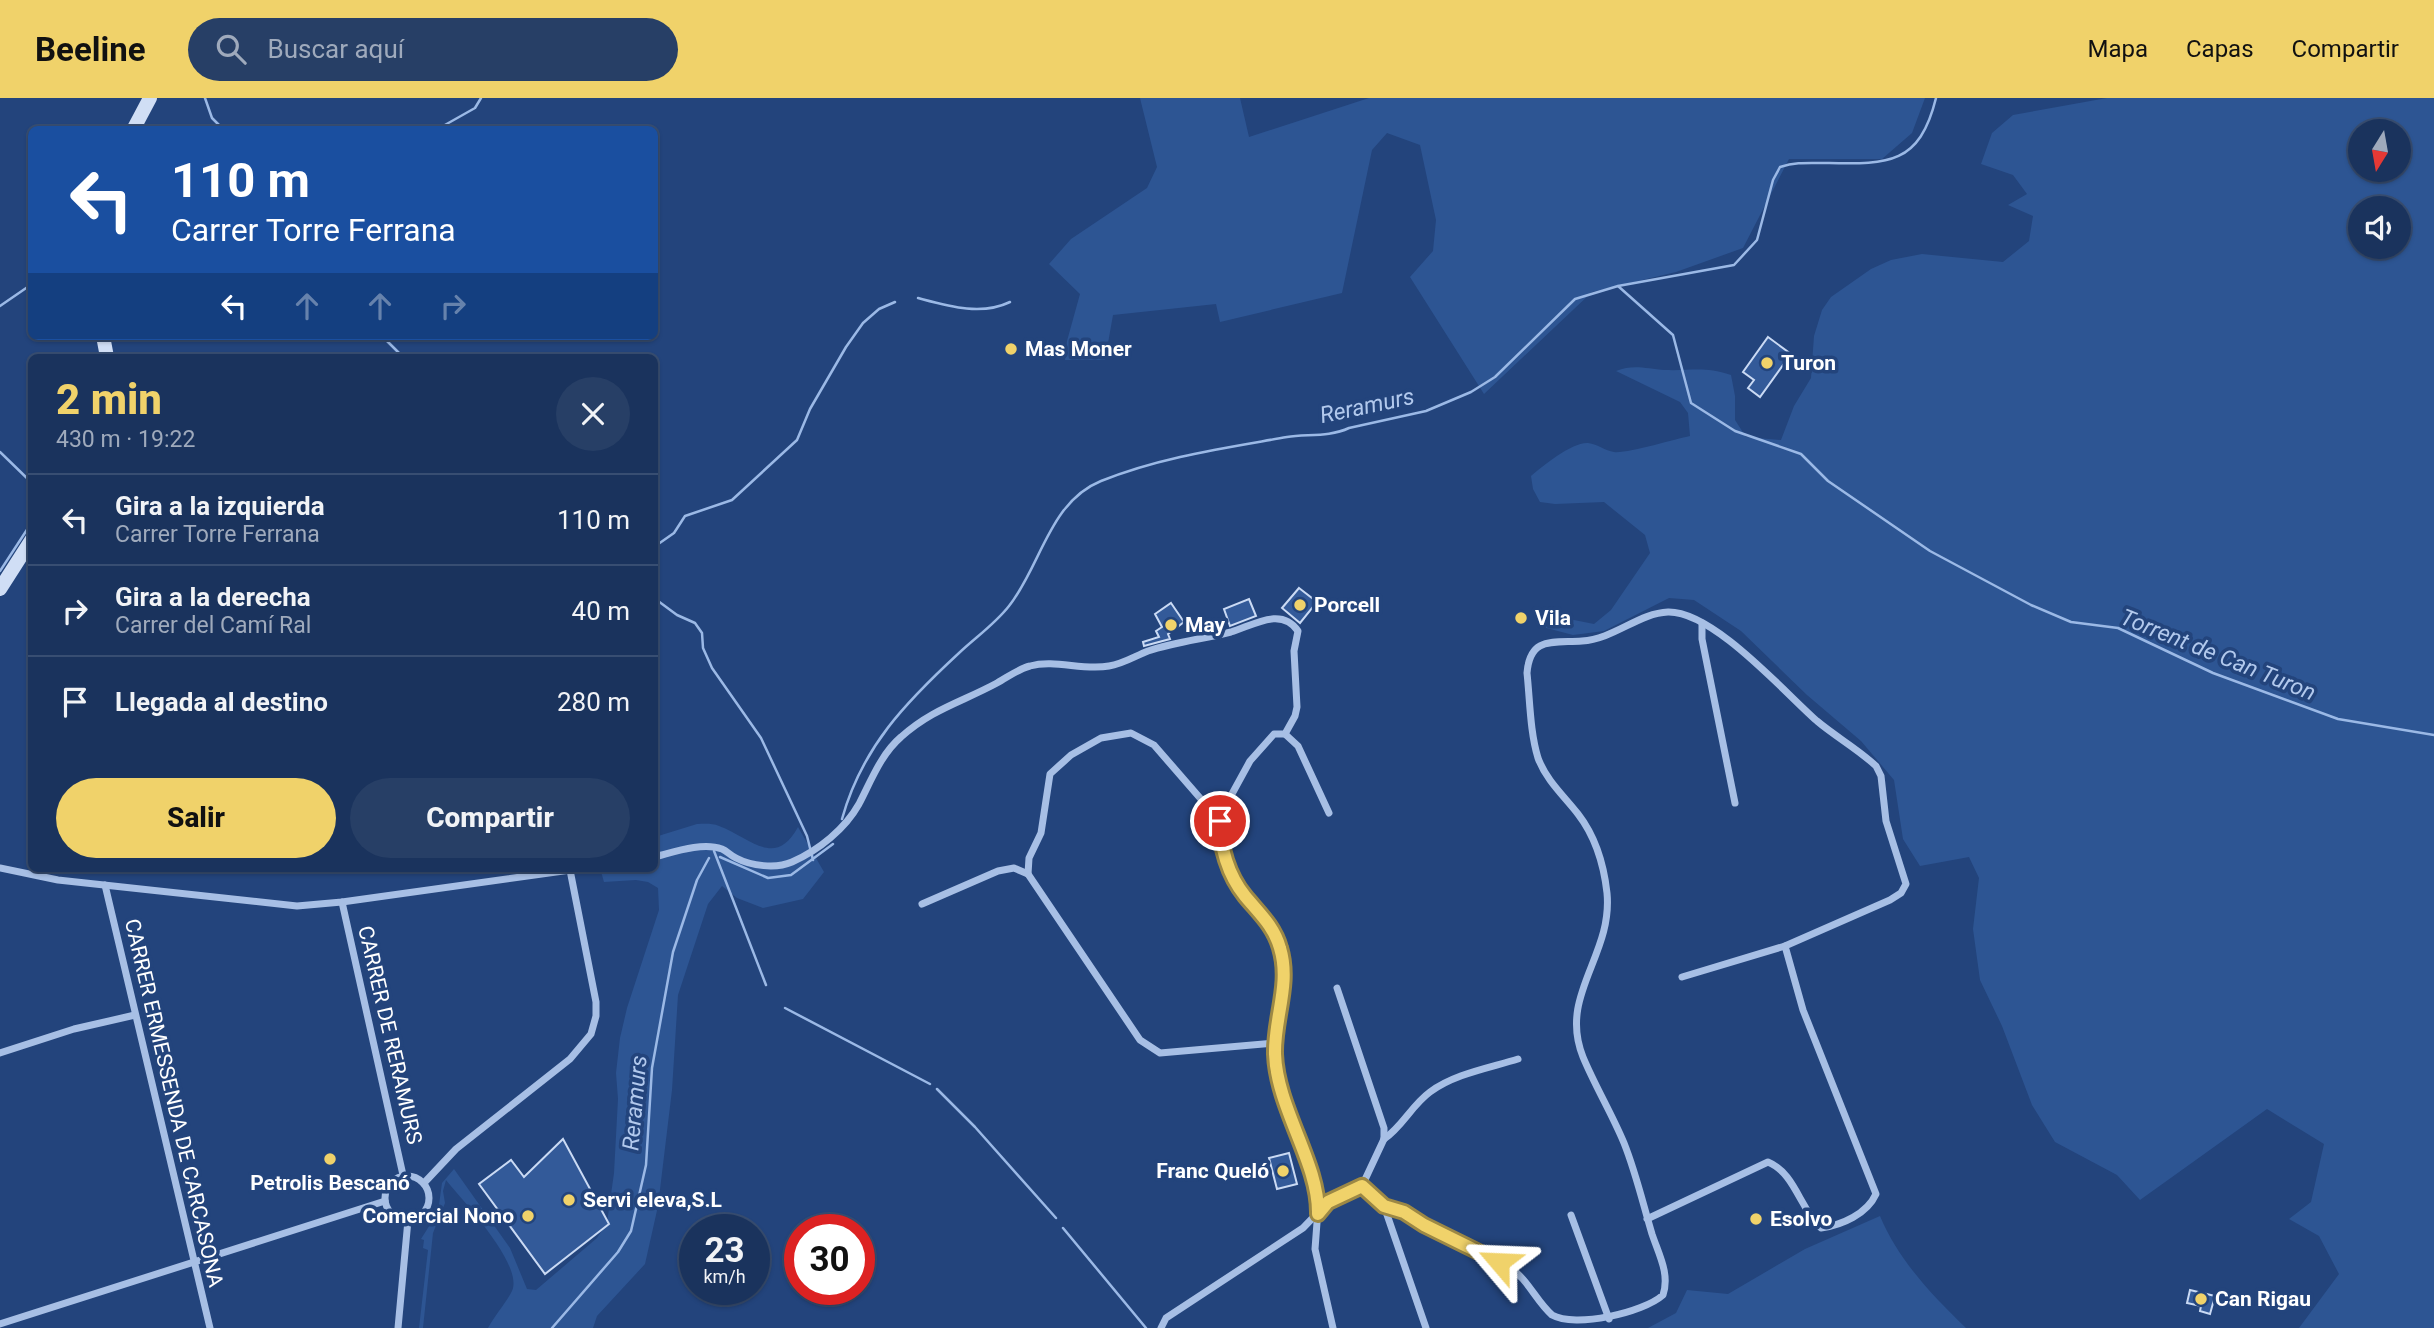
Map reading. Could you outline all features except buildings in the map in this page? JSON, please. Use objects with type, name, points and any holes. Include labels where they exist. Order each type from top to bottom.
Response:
[{"type":"street","points":[[135,126],[150,98]]},
{"type":"street","points":[[0,589],[28,546]]},
{"type":"street","points":[[1362,1186],[1384,1206],[1404,1212],[1424,1225],[1512,1269],[1553,1316],[1565,1322],[1609,1319],[1653,1304],[1663,1295],[1666,1275],[1623,1139],[1578,1043],[1575,1017],[1601,945],[1608,910],[1604,875],[1591,837],[1580,817],[1548,777],[1539,758],[1527,673],[1528,661],[1533,651],[1548,643],[1597,639],[1665,612],[1691,616],[1721,634],[1819,723],[1864,755],[1881,776],[1886,821],[1906,876],[1905,890],[1890,900],[1785,946],[1682,977]]},
{"type":"street","points":[[658,856],[707,848],[722,849],[745,862],[775,866],[790,863],[838,832],[852,815],[882,761],[906,732],[932,712],[997,684],[1032,665],[1088,668],[1108,666],[1158,649],[1233,632],[1272,619],[1284,620],[1293,624],[1298,631],[1294,651],[1297,707],[1285,734]]},
{"type":"street","points":[[1702,623],[1702,639],[1735,803]]},
{"type":"street","points":[[1028,874],[1029,858],[1041,833],[1050,774],[1070,755],[1101,738],[1131,733],[1154,745],[1220,821],[1226,858],[1233,877],[1243,894],[1267,920],[1280,947],[1285,968],[1275,1055],[1289,1115],[1318,1196],[1315,1249],[1333,1328]]},
{"type":"street","points":[[1220,821],[1250,761],[1274,734],[1285,734],[1298,746],[1329,813]]},
{"type":"street","points":[[0,868],[58,880],[297,906],[556,872]]},
{"type":"street","points":[[922,904],[998,871],[1014,868],[1028,874],[1140,1040],[1160,1053],[1276,1043]]},
{"type":"street","points":[[424,1183],[456,1149],[570,1059],[591,1034],[596,1016],[596,1002],[570,872]]},
{"type":"street","name":"CARRER ERMESSENDA DE CARCASONA","points":[[105,885],[210,1328]]},
{"type":"street","name":"CARRER DE RERAMURS","points":[[342,902],[403,1175]]},
{"type":"street","points":[[1647,1219],[1768,1162],[1778,1166],[1783,1172],[1812,1220],[1821,1228],[1833,1226],[1870,1207],[1876,1194],[1803,1010],[1785,946]]},
{"type":"street","points":[[1337,988],[1384,1128],[1384,1139]]},
{"type":"street","points":[[0,1053],[74,1029],[135,1015]]},
{"type":"street","points":[[1161,1328],[1166,1318],[1303,1228],[1328,1202],[1362,1186],[1384,1139],[1430,1092],[1470,1074],[1518,1059]]},
{"type":"street","points":[[403,1175],[416,1177],[424,1183],[430,1199],[425,1212],[408,1220],[388,1211],[385,1201],[387,1187],[395,1178],[403,1175]]},
{"type":"street","points":[[0,1324],[385,1201]]},
{"type":"street","points":[[1384,1206],[1426,1328]]},
{"type":"street","points":[[1571,1215],[1609,1319]]},
{"type":"street","points":[[398,1328],[408,1220]]},
{"type":"shaded area","points":[[1140,98],[1240,98],[1249,137],[1369,98],[1925,98],[1912,133],[1882,159],[1789,159],[1743,248],[1676,272],[1592,292],[1484,394],[1410,277],[1433,251],[1436,220],[1420,145],[1387,133],[1372,150],[1342,293],[1220,322],[1216,304],[1113,315],[1105,360],[1065,360],[1067,341],[1080,294],[1049,264],[1071,239],[1147,188],[1157,167]]},
{"type":"shaded area","points":[[2107,98],[2434,98],[2434,1328],[2299,1328],[2339,1274],[2319,1236],[2289,1219],[2311,1202],[2324,1144],[2267,1109],[2140,1200],[2117,1175],[2055,1142],[2032,1105],[2002,1026],[1980,980],[1973,929],[1979,878],[1969,857],[1920,866],[1903,839],[1894,780],[1861,741],[1807,695],[1741,631],[1694,600],[1669,598],[1604,631],[1573,635],[1539,626],[1549,615],[1594,624],[1611,610],[1650,553],[1645,535],[1604,502],[1540,502],[1533,489],[1531,476],[1558,455],[1581,444],[1588,443],[1620,452],[1690,436],[1688,413],[1680,402],[1616,371],[1634,367],[1705,370],[1731,375],[1735,396],[1735,420],[1746,437],[1781,440],[1794,406],[1811,378],[1814,336],[1822,310],[1831,297],[1871,269],[1891,260],[1922,254],[2003,262],[2029,241],[2033,216],[2008,205],[2027,194],[2013,175],[1981,164],[1992,133],[2013,115]]},
{"type":"shaded area","points":[[697,824],[708,824],[731,831],[762,847],[771,848],[789,840],[798,827],[824,872],[803,899],[763,908],[737,898],[722,886],[708,904],[678,995],[672,1090],[658,1206],[645,1264],[597,1316],[593,1328],[488,1328],[512,1291],[513,1280],[509,1266],[490,1233],[446,1180],[443,1191],[445,1203],[433,1233],[423,1328],[419,1328],[428,1250],[423,1248],[424,1240],[421,1239],[438,1212],[442,1183],[454,1169],[510,1248],[527,1289],[536,1290],[597,1238],[607,1223],[614,1173],[618,1099],[616,1073],[620,1038],[659,910],[658,888],[648,882],[636,880],[604,882],[601,872],[658,872],[658,836]]},
{"type":"shaded area","points":[[1880,1216],[1906,1262],[1966,1328],[1648,1328],[1676,1313],[1687,1290],[1728,1294],[1805,1249]]},
{"type":"waterway","points":[[205,98],[212,118],[220,126]]},
{"type":"waterway","points":[[443,126],[475,108],[481,98]]},
{"type":"waterway","name":"Reramurs","points":[[842,819],[861,770],[888,727],[921,689],[992,625],[1009,606],[1030,573],[1057,519],[1083,491],[1101,481],[1169,459],[1287,437],[1334,433],[1426,411],[1471,392],[1495,377],[1575,299],[1618,286],[1734,265],[1757,240],[1773,180],[1780,167],[1802,163],[1865,163],[1897,157],[1920,137],[1929,121],[1936,98]]},
{"type":"waterway","name":"Torrent de Can Turon","points":[[1618,286],[1673,335],[1691,403],[1735,431],[1801,454],[1828,481],[1930,551],[2031,605],[2071,622],[2118,628],[2213,673],[2338,719],[2434,735]]},
{"type":"waterway","points":[[0,306],[28,287]]},
{"type":"waterway","points":[[918,298],[976,309],[1010,302]]},
{"type":"waterway","points":[[658,544],[674,533],[685,516],[732,500],[797,440],[810,409],[863,323],[879,309],[895,302]]},
{"type":"waterway","points":[[386,340],[400,354]]},
{"type":"waterway","points":[[0,452],[28,479]]},
{"type":"waterway","points":[[0,571],[28,528]]},
{"type":"waterway","points":[[658,601],[677,615],[695,623],[702,633],[703,648],[712,668],[761,738],[807,836],[813,860]]},
{"type":"waterway","name":"Reramurs","points":[[720,857],[768,878],[791,875],[833,844]]},
{"type":"waterway","points":[[714,851],[766,985]]},
{"type":"waterway","name":"Reramurs","points":[[552,1328],[618,1252],[631,1231],[646,1165],[652,1068],[673,952],[697,880],[709,858]]},
{"type":"waterway","points":[[785,1008],[930,1084]]},
{"type":"waterway","points":[[937,1089],[975,1127],[1056,1218]]},
{"type":"waterway","points":[[1063,1228],[1146,1328]]},
{"type":"place","name":"Mas Moner","points":[[1011,349]]},
{"type":"place","name":"Turon","points":[[1767,363]]},
{"type":"place","name":"Porcell","points":[[1300,605]]},
{"type":"place","name":"Vila","points":[[1521,618]]},
{"type":"place","name":"May","points":[[1171,625]]},
{"type":"place","name":"Petrolis Bescanó","points":[[330,1159]]},
{"type":"place","name":"Franc Queló","points":[[1283,1171]]},
{"type":"place","name":"Servi eleva,S.L","points":[[569,1200]]},
{"type":"place","name":"Comercial Nono","points":[[528,1216]]},
{"type":"place","name":"Esolvo","points":[[1756,1219]]},
{"type":"place","name":"Can Rigau","points":[[2201,1299]]},
{"type":"route","points":[[1220,821],[1220,833],[1233,877],[1243,894],[1267,920],[1280,947],[1285,968],[1275,1055],[1289,1115],[1318,1196],[1318,1214],[1328,1202],[1362,1186],[1384,1206],[1404,1212],[1424,1225],[1499,1262]]}]
